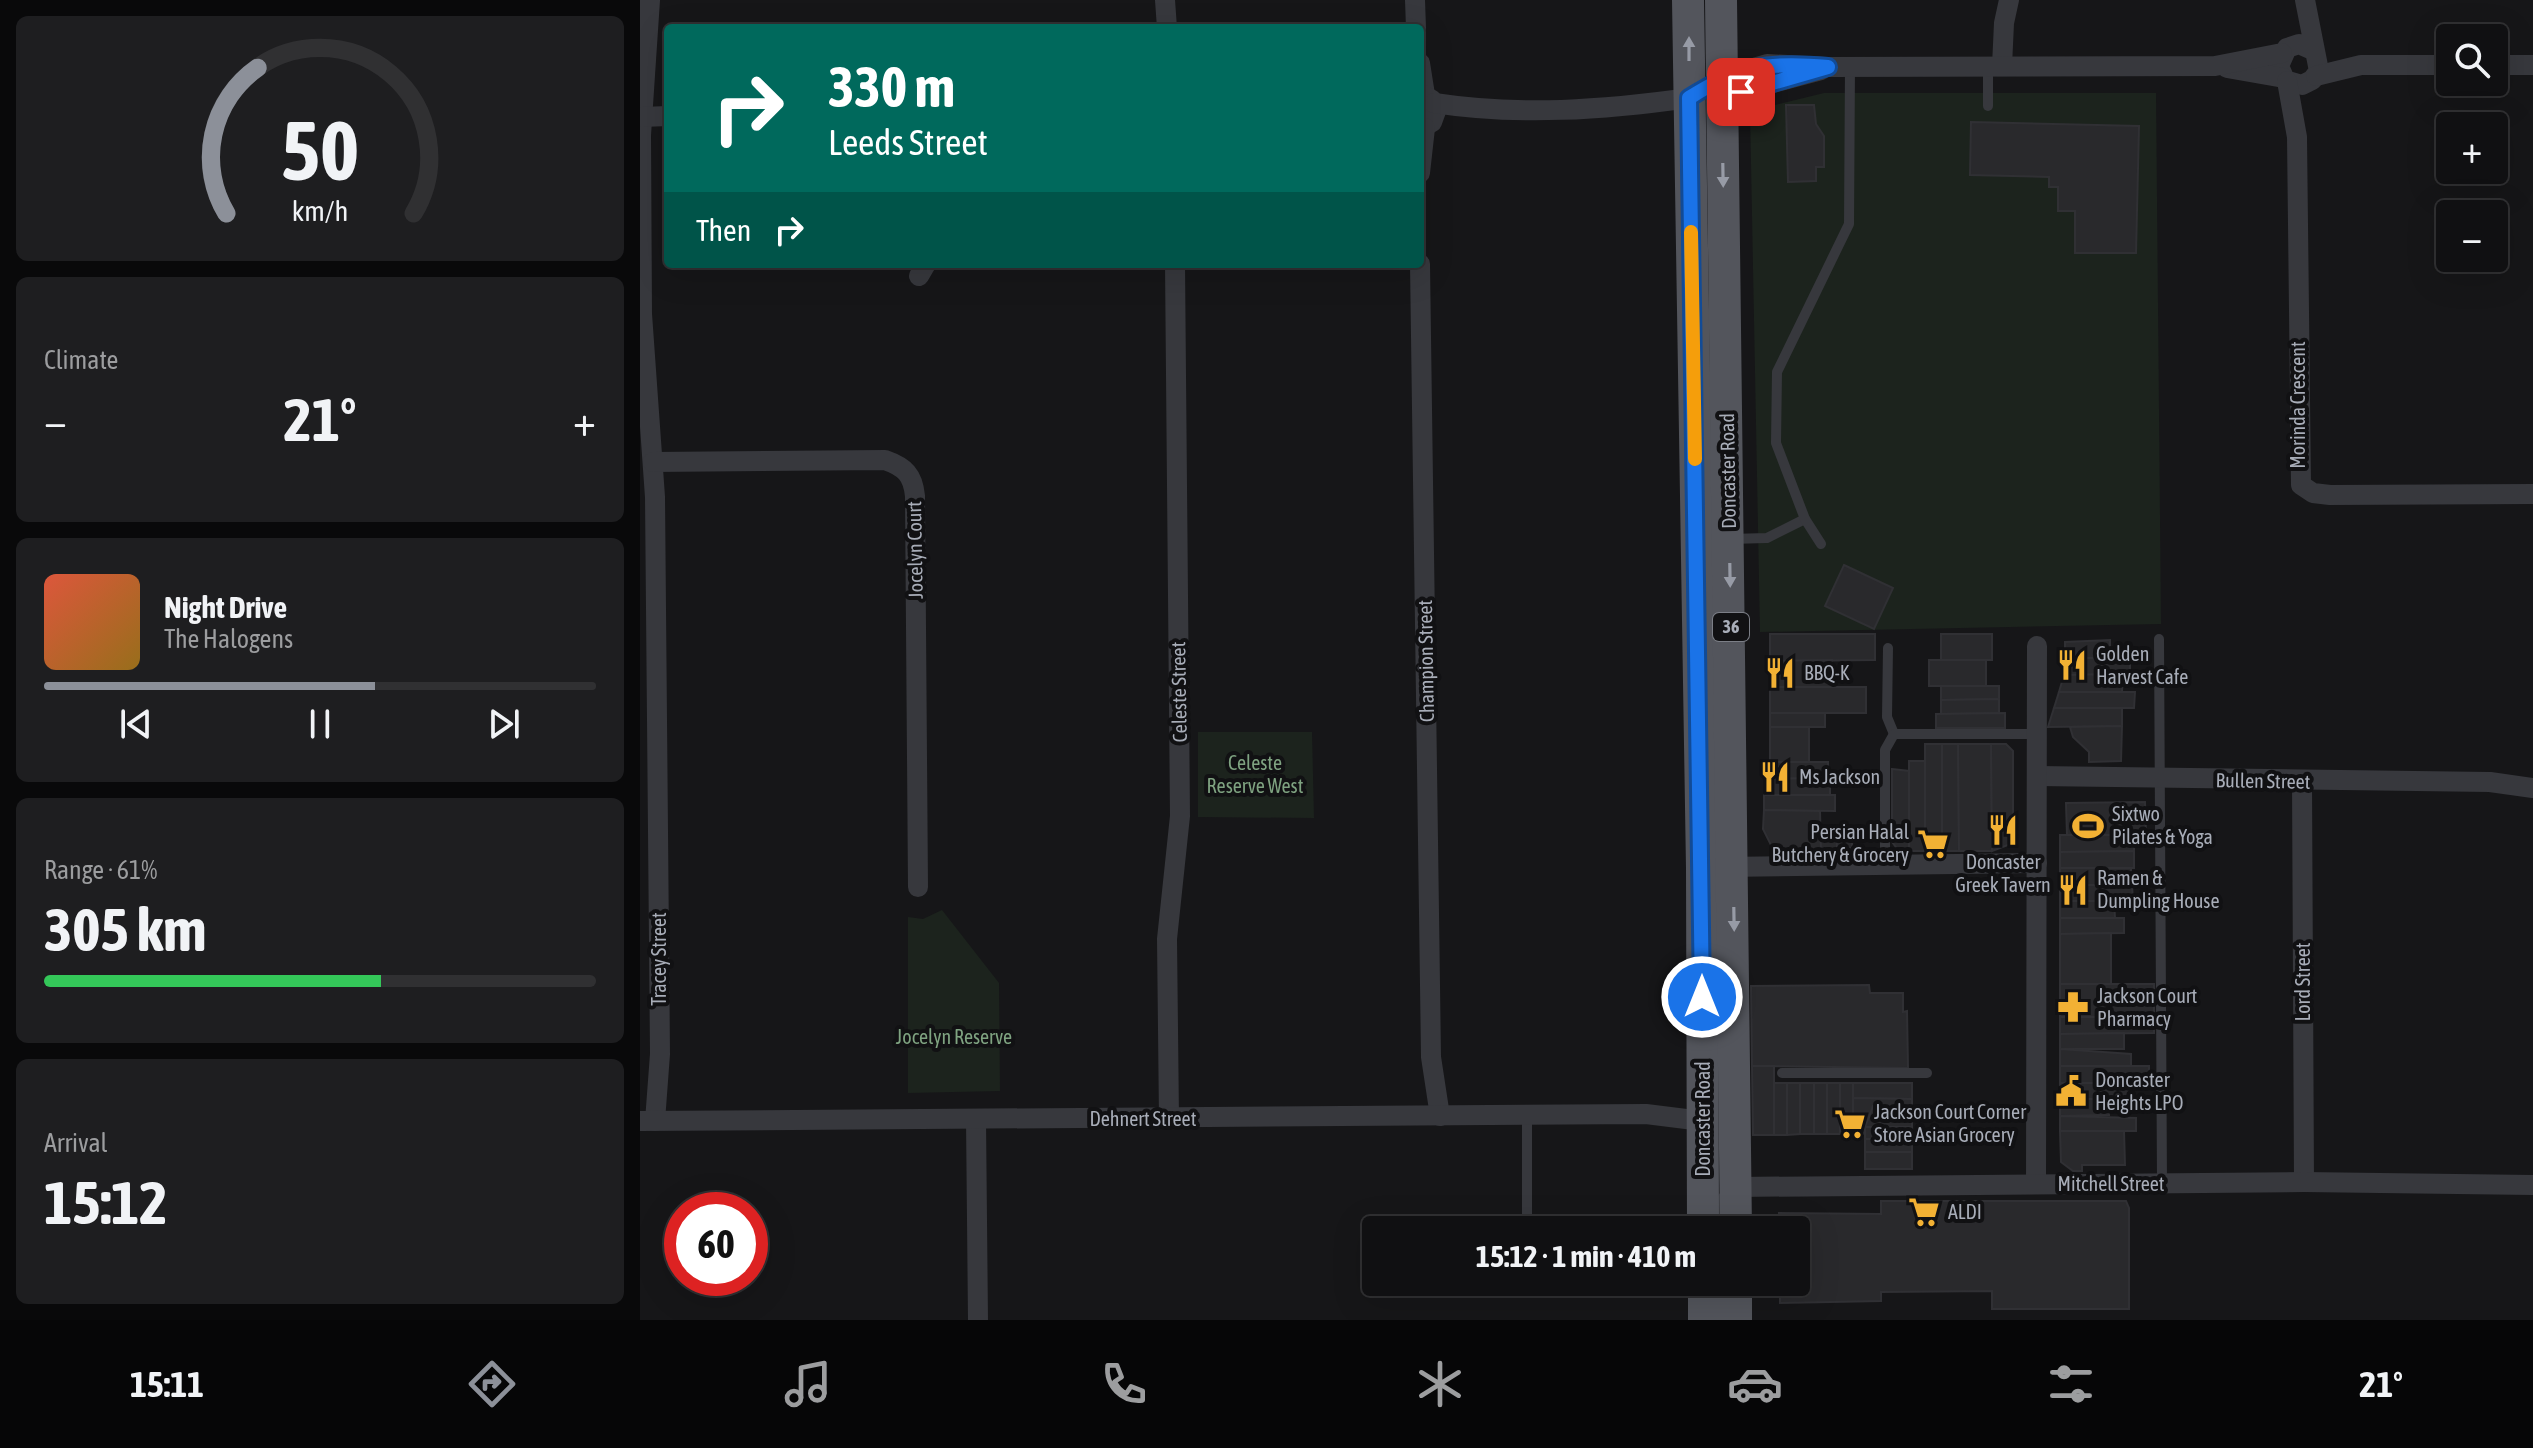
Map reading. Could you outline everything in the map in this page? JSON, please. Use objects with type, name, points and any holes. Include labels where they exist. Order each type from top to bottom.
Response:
[{"type":"main road","name":"Doncaster Road","points":[[1688,0],[1689,98],[1713,539]]},
{"type":"main road","name":"Doncaster Road","points":[[1721,0],[1713,539],[1718,867],[1736,1216]]},
{"type":"main road","points":[[1689,98],[1722,87]]},
{"type":"main road","name":"Doncaster Road","points":[[1703,1216],[1702,1117],[1718,867]]},
{"type":"main road","points":[[1704,1296],[1704,1320]]},
{"type":"main road","points":[[1736,1296],[1736,1320]]},
{"type":"street","points":[[1165,0],[1167,24]]},
{"type":"street","points":[[1415,0],[1416,24]]},
{"type":"street","points":[[2003,66],[2010,0]]},
{"type":"street","points":[[2304,71],[2279,66],[2305,0]]},
{"type":"street","points":[[2304,71],[2305,0]]},
{"type":"street","name":"Tracey Street","points":[[647,4],[642,117],[642,314],[653,462],[648,666],[660,1054],[654,1121]]},
{"type":"street","points":[[2215,66],[2305,45],[2304,71]]},
{"type":"street","points":[[1722,87],[1828,67],[1850,66],[2215,66],[2304,71],[2361,65],[2436,65]]},
{"type":"street","points":[[2508,65],[2533,65]]},
{"type":"street","name":"Morinda Crescent","points":[[2304,71],[2297,137],[2298,474],[2301,485],[2313,493],[2330,495],[2533,494]]},
{"type":"street","points":[[1424,132],[1426,111],[1605,109],[1689,98]]},
{"type":"street","points":[[642,117],[664,116]]},
{"type":"street","name":"Celeste Street","points":[[1169,1119],[1167,939],[1180,816],[1175,268]]},
{"type":"street","name":"Champion Street","points":[[1420,268],[1433,1116]]},
{"type":"street","name":"Jocelyn Court","points":[[653,462],[885,460],[903,468],[911,477],[915,496],[918,887]]},
{"type":"street","points":[[2036,1184],[2037,646]]},
{"type":"street","name":"Bullen Street","points":[[2490,782],[2533,774]]},
{"type":"street","name":"Bullen Street","points":[[2037,776],[2302,782],[2490,782],[2533,788]]},
{"type":"street","name":"Lord Street","points":[[2302,782],[2304,1182]]},
{"type":"street","points":[[1718,867],[2037,863]]},
{"type":"street","name":"Dehnert Street","points":[[654,1121],[1646,1114],[1690,1107],[1702,1117]]},
{"type":"street","points":[[1702,1117],[1736,1172],[1721,1216]]},
{"type":"street","points":[[976,1119],[978,1320]]},
{"type":"street","name":"Mitchell Street","points":[[1736,1172],[2036,1184],[2304,1182],[2533,1185]]},
{"type":"street","points":[[1719,1296],[1719,1320]]},
{"type":"lane","points":[[1821,544],[1805,519],[1776,443],[1777,372],[1849,224],[1850,66]]},
{"type":"lane","points":[[1988,106],[2003,66]]},
{"type":"lane","points":[[1713,539],[1767,538],[1805,519]]},
{"type":"lane","points":[[2159,639],[2162,1183]]},
{"type":"lane","points":[[1888,648],[1887,717],[1894,734]]},
{"type":"lane","points":[[1894,734],[2037,734]]},
{"type":"lane","points":[[1885,865],[1885,750],[1894,734]]},
{"type":"lane","points":[[1782,1073],[1927,1073]]},
{"type":"lane","points":[[1527,1115],[1527,1216]]},
{"type":"green space","points":[[1824,93],[2156,93],[2161,624],[1760,632],[1750,111]]},
{"type":"green space","name":"Celeste Reserve West","points":[[1198,732],[1312,732],[1314,818],[1198,817]]},
{"type":"green space","name":"Jocelyn Reserve","points":[[942,910],[999,983],[1000,1091],[908,1093],[908,917],[923,919]]},
{"type":"building","points":[[1786,105],[1814,105],[1816,124],[1824,136],[1824,167],[1816,167],[1816,181],[1788,182]]},
{"type":"building","points":[[1971,122],[2139,126],[2136,253],[2075,253],[2075,211],[2058,211],[2058,187],[2049,187],[2049,177],[1970,175]]},
{"type":"building","points":[[1844,565],[1893,588],[1874,629],[1825,606]]},
{"type":"building","points":[[1770,634],[1875,634],[1875,660],[1770,661]]},
{"type":"building","points":[[1941,634],[1992,634],[1992,660],[1941,660]]},
{"type":"building","points":[[2110,640],[2110,658],[2065,658],[2065,642]]},
{"type":"building","points":[[2065,658],[2130,658],[2130,674],[2066,675]]},
{"type":"building","points":[[1832,660],[1832,687],[1770,687],[1770,661]]},
{"type":"building","points":[[1929,660],[1986,660],[1986,686],[1929,686]]},
{"type":"building","points":[[2123,674],[2122,692],[2059,692],[2064,675]]},
{"type":"building","points":[[1941,686],[1999,686],[1999,699],[1941,700]]},
{"type":"building","points":[[1770,687],[1866,687],[1866,713],[1770,713]]},
{"type":"building","points":[[2059,692],[2135,692],[2134,708],[2054,708]]},
{"type":"building","points":[[1999,699],[1999,713],[1941,714],[1941,700]]},
{"type":"building","points":[[2054,708],[2122,708],[2122,726],[2048,727]]},
{"type":"building","points":[[1770,713],[1825,713],[1825,727],[1770,727]]},
{"type":"building","points":[[2005,713],[2005,728],[1936,728],[1936,714]]},
{"type":"building","points":[[2122,726],[2121,761],[2089,762],[2089,752],[2073,737],[2070,727]]},
{"type":"building","points":[[1770,727],[1809,727],[1809,762],[1770,762]]},
{"type":"building","points":[[1925,744],[1942,744],[1942,851],[1925,851]]},
{"type":"building","points":[[1942,744],[1958,744],[1959,851],[1942,851]]},
{"type":"building","points":[[1958,744],[1991,744],[1992,851],[1959,851]]},
{"type":"building","points":[[1991,744],[2006,744],[2013,751],[2013,843],[1992,851]]},
{"type":"building","points":[[1909,761],[1925,761],[1925,851],[1909,851]]},
{"type":"building","points":[[1770,762],[1828,762],[1828,778],[1770,779]]},
{"type":"building","points":[[1892,769],[1909,771],[1909,851],[1899,851],[1892,842]]},
{"type":"building","points":[[1816,778],[1830,781],[1830,795],[1770,795],[1770,779]]},
{"type":"building","points":[[1764,795],[1835,795],[1835,811],[1764,810]]},
{"type":"building","points":[[2145,802],[2146,835],[2067,835],[2066,803]]},
{"type":"building","points":[[1764,810],[1820,811],[1821,851],[1774,851],[1763,829]]},
{"type":"building","points":[[1820,826],[1836,826],[1837,848],[1821,848]]},
{"type":"building","points":[[1836,826],[1852,826],[1852,848],[1837,848]]},
{"type":"building","points":[[2060,835],[2134,835],[2134,851],[2060,852]]},
{"type":"building","points":[[2134,851],[2134,868],[2060,868],[2060,852]]},
{"type":"building","points":[[2060,868],[2131,868],[2131,885],[2060,885]]},
{"type":"building","points":[[2060,885],[2132,885],[2133,901],[2060,901]]},
{"type":"building","points":[[2060,901],[2114,901],[2115,918],[2060,918]]},
{"type":"building","points":[[2060,918],[2124,918],[2124,933],[2060,934]]},
{"type":"building","points":[[2111,933],[2111,984],[2060,984],[2060,934]]},
{"type":"building","points":[[2060,984],[2154,984],[2154,1017],[2060,1017]]},
{"type":"building","points":[[1869,985],[1870,993],[1903,993],[1903,1012],[1907,1011],[1908,1068],[1752,1066],[1751,986]]},
{"type":"building","points":[[2060,1017],[2154,1017],[2154,1033],[2060,1034]]},
{"type":"building","points":[[2124,1033],[2124,1049],[2060,1049],[2060,1034]]},
{"type":"building","points":[[2060,1049],[2131,1054],[2131,1066],[2060,1066]]},
{"type":"building","points":[[1752,1066],[1774,1066],[1774,1135],[1753,1135]]},
{"type":"building","points":[[2060,1066],[2149,1066],[2149,1083],[2060,1083]]},
{"type":"building","points":[[1774,1083],[1787,1083],[1787,1135],[1774,1135]]},
{"type":"building","points":[[1787,1083],[1800,1083],[1800,1134],[1787,1135]]},
{"type":"building","points":[[1800,1083],[1814,1083],[1814,1134],[1800,1134]]},
{"type":"building","points":[[1814,1083],[1827,1083],[1827,1134],[1814,1134]]},
{"type":"building","points":[[1827,1083],[1840,1083],[1840,1134],[1827,1134]]},
{"type":"building","points":[[1840,1083],[1853,1083],[1853,1134],[1840,1134]]},
{"type":"building","points":[[1853,1083],[1912,1083],[1912,1099],[1853,1098]]},
{"type":"building","points":[[2060,1083],[2129,1083],[2129,1099],[2060,1099]]},
{"type":"building","points":[[1853,1098],[1912,1099],[1912,1106],[1873,1106],[1865,1134],[1853,1134]]},
{"type":"building","points":[[2060,1099],[2108,1099],[2109,1115],[2060,1116]]},
{"type":"building","points":[[1873,1106],[1912,1106],[1912,1117],[1869,1117]]},
{"type":"building","points":[[2060,1116],[2136,1118],[2136,1131],[2060,1131]]},
{"type":"building","points":[[1869,1117],[1912,1117],[1912,1127],[1865,1127]]},
{"type":"building","points":[[1865,1127],[1912,1127],[1912,1139],[1865,1139]]},
{"type":"building","points":[[2060,1131],[2124,1131],[2125,1165],[2082,1165],[2082,1171],[2073,1171],[2061,1162]]},
{"type":"building","points":[[1865,1139],[1912,1139],[1912,1152],[1865,1152]]},
{"type":"building","points":[[1865,1152],[1912,1152],[1912,1169],[1865,1169]]},
{"type":"building","points":[[1881,1201],[2126,1201],[2129,1208],[2129,1309],[1992,1309],[1992,1291],[1881,1292],[1881,1301],[1780,1303],[1780,1296],[1810,1296],[1810,1216],[1779,1216],[1779,1213],[1881,1214]]},
{"type":"slow traffic","points":[[1691,232],[1695,459]]},
{"type":"place","name":"Golden Harvest Cafe","points":[[2072,665]]},
{"type":"place","name":"BBQ-K","points":[[1780,673]]},
{"type":"place","name":"Ms Jackson","points":[[1775,777]]},
{"type":"place","name":"Sixtwo Pilates & Yoga","points":[[2088,826]]},
{"type":"place","name":"Doncaster Greek Tavern","points":[[2003,830]]},
{"type":"place","name":"Persian Halal Butchery & Grocery","points":[[1933,844]]},
{"type":"place","name":"Ramen & Dumpling House","points":[[2073,890]]},
{"type":"place","name":"Jackson Court Pharmacy","points":[[2073,1007]]},
{"type":"place","name":"Doncaster Heights LPO","points":[[2071,1091]]},
{"type":"place","name":"Jackson Court Corner Store Asian Grocery","points":[[1850,1124]]},
{"type":"place","name":"ALDI","points":[[1924,1212]]},
{"type":"route","points":[[1702,997],[1689,98],[1722,77],[1753,66],[1791,64],[1828,67],[1741,92]]}]
